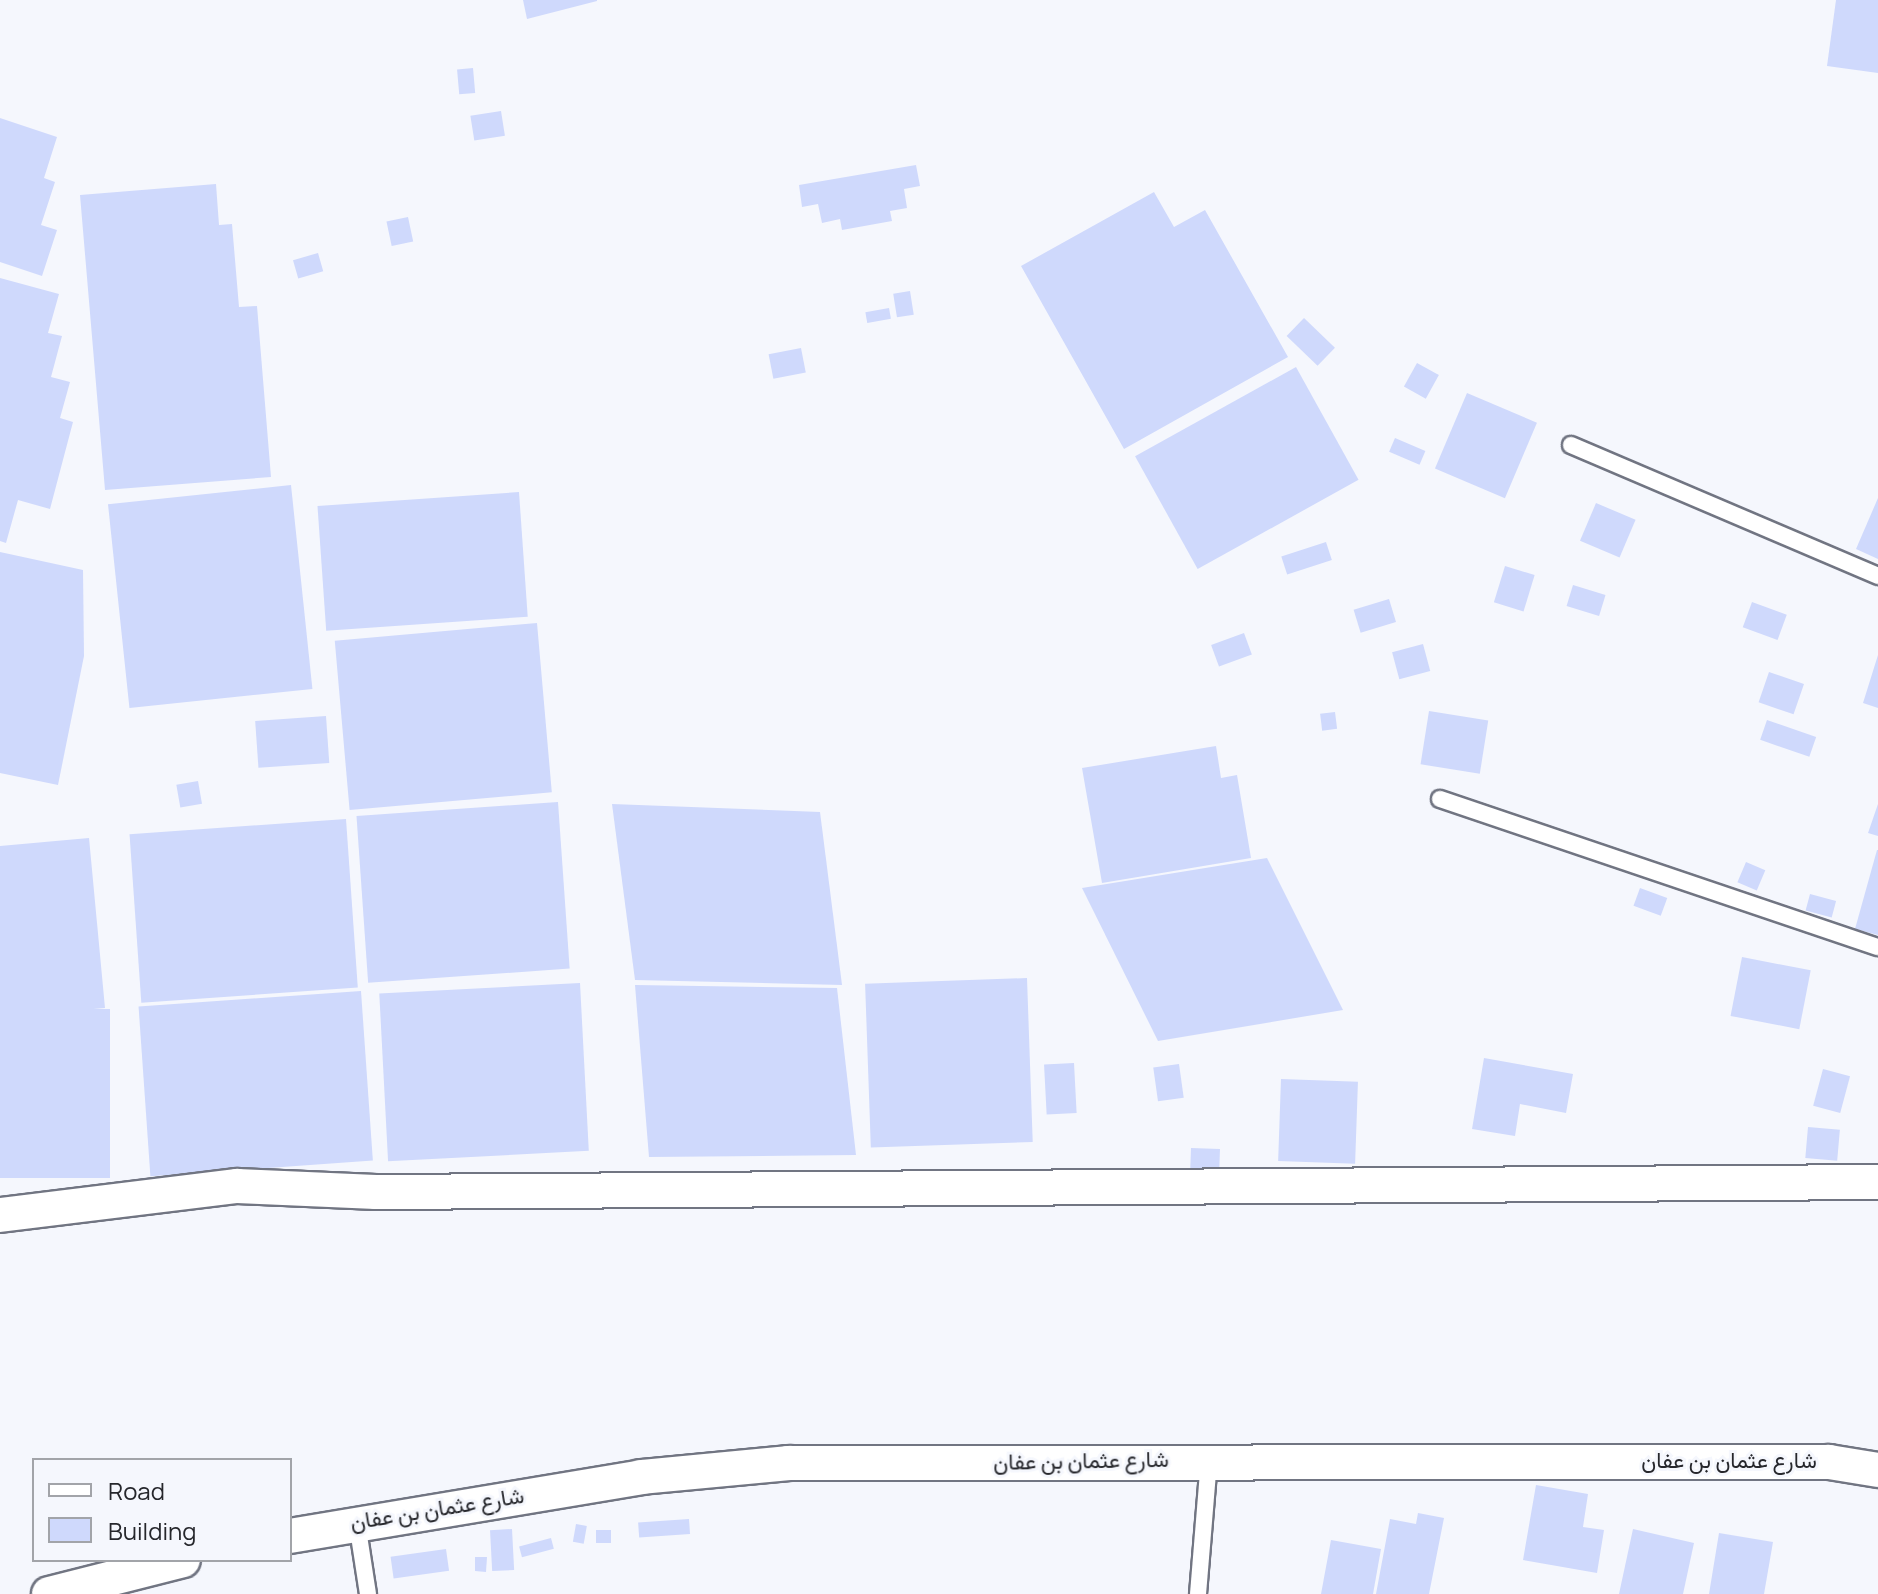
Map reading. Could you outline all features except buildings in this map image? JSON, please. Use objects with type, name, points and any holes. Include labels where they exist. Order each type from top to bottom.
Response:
[{"type":"street","points":[[0,1215],[237,1186],[376,1192],[1878,1182]]},
{"type":"street","name":"شارع عثمان بن عفان","points":[[292,1536],[356,1521],[641,1477],[788,1463],[1209,1459],[1829,1462],[1878,1470]]},
{"type":"street","points":[[49,1594],[175,1562]]},
{"type":"lane","points":[[1571,445],[1878,576]]},
{"type":"lane","points":[[1440,799],[1878,947]]},
{"type":"lane","points":[[1198,1594],[1209,1459]]},
{"type":"lane","points":[[356,1521],[368,1594]]}]
